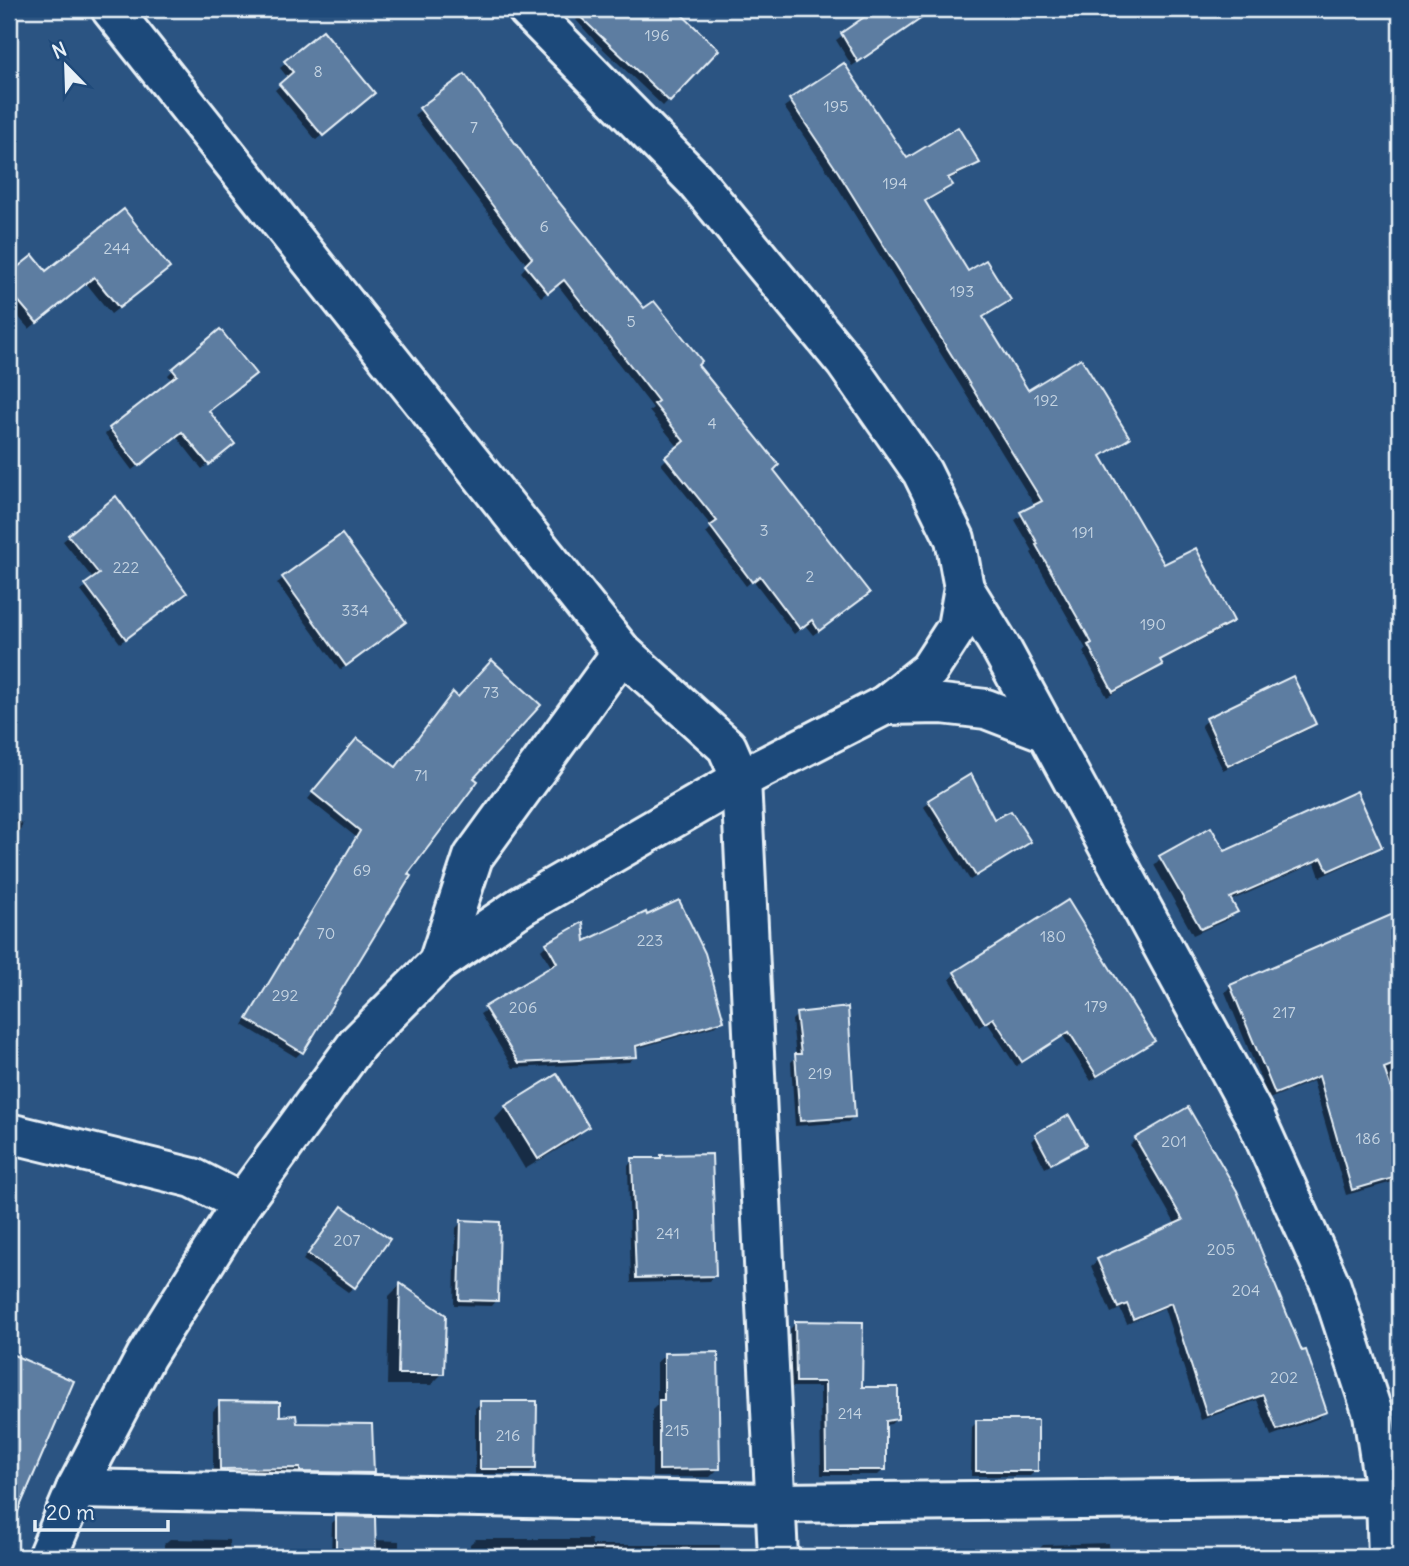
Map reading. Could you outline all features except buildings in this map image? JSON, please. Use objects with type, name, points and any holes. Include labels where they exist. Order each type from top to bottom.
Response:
[{"type":"street","points":[[111,9],[622,652],[727,747],[741,779],[778,1557]]},
{"type":"street","points":[[47,1557],[76,1489],[146,1356],[242,1203],[358,1043],[438,963],[523,905],[741,779],[885,705],[929,670],[957,627],[964,588],[955,538],[922,472],[845,362],[695,180],[527,9]]},
{"type":"street","points":[[964,588],[1001,648],[1255,1117],[1331,1286],[1373,1414],[1386,1497],[1388,1557]]},
{"type":"street","points":[[438,963],[473,857],[622,652]]},
{"type":"street","points":[[885,705],[942,704],[986,709],[1046,732]]},
{"type":"street","points":[[9,1133],[193,1178],[242,1203]]},
{"type":"street","points":[[76,1489],[776,1503],[1386,1497]]}]
